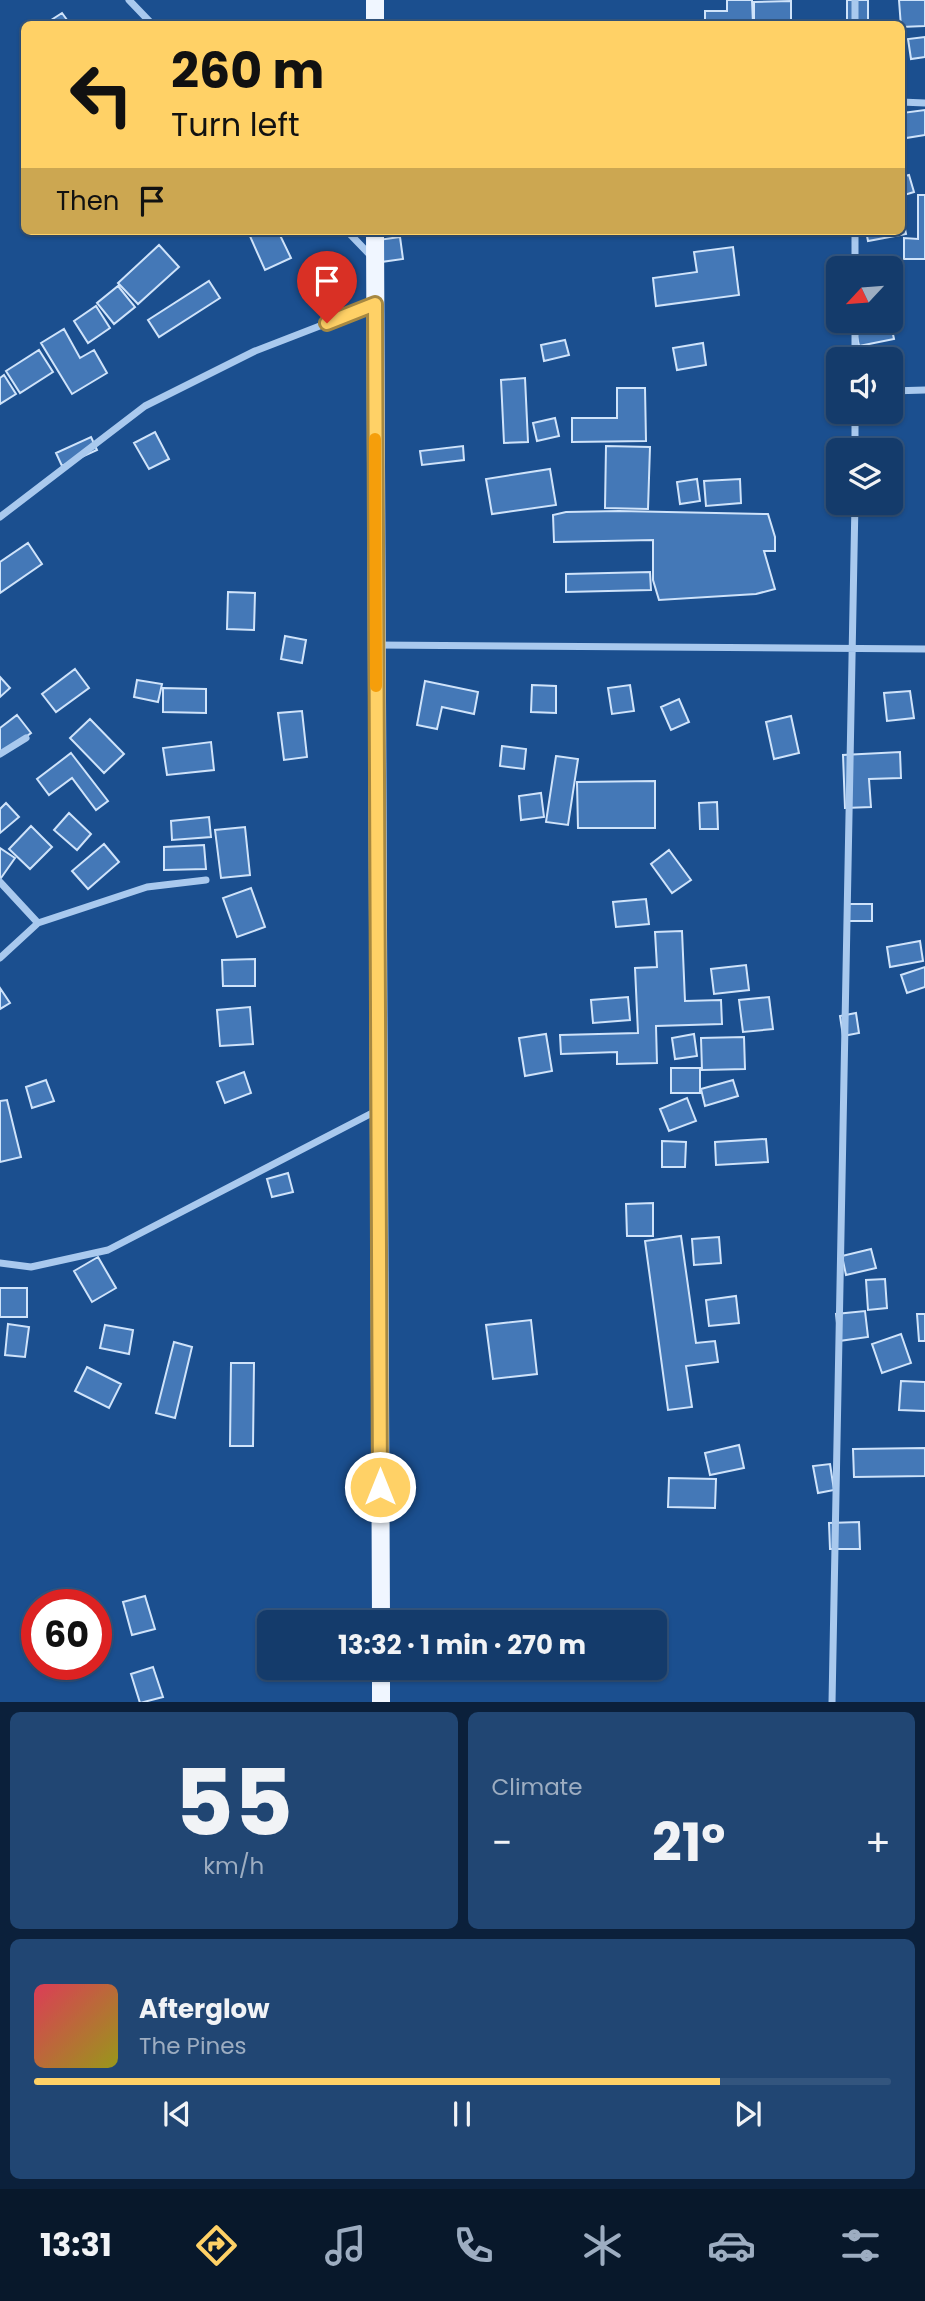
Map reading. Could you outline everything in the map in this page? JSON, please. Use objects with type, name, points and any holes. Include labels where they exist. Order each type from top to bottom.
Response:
[{"type":"main road","points":[[375,0],[375,21]]},
{"type":"main road","points":[[375,235],[381,1610]]},
{"type":"main road","points":[[381,1680],[381,1702]]},
{"type":"street","points":[[129,0],[149,21]]},
{"type":"street","points":[[855,0],[855,21]]},
{"type":"street","points":[[905,103],[925,103]]},
{"type":"street","points":[[351,235],[375,260]]},
{"type":"street","points":[[855,235],[855,256]]},
{"type":"street","points":[[0,517],[145,406],[255,351],[375,304]]},
{"type":"street","points":[[903,391],[925,390]]},
{"type":"street","points":[[832,1702],[855,515]]},
{"type":"street","points":[[375,645],[925,649]]},
{"type":"street","points":[[0,754],[26,738]]},
{"type":"street","points":[[0,958],[38,923],[147,887],[206,880]]},
{"type":"street","points":[[0,882],[38,923]]},
{"type":"street","points":[[0,1263],[31,1267],[108,1250],[378,1110]]},
{"type":"building","points":[[727,0],[752,0],[753,21],[705,21],[705,11],[727,11]]},
{"type":"building","points":[[847,0],[868,0],[868,21],[847,21]]},
{"type":"building","points":[[899,0],[925,0],[925,26],[905,27],[905,21],[901,21]]},
{"type":"building","points":[[791,1],[791,21],[754,21],[754,2]]},
{"type":"building","points":[[62,13],[68,21],[50,21]]},
{"type":"building","points":[[925,37],[925,57],[911,59],[908,39]]},
{"type":"building","points":[[925,110],[925,135],[906,138],[905,113]]},
{"type":"building","points":[[909,175],[914,192],[905,195],[905,176]]},
{"type":"building","points":[[918,195],[925,195],[925,259],[904,259],[904,238],[918,239]]},
{"type":"building","points":[[249,235],[280,235],[291,258],[265,270]]},
{"type":"building","points":[[867,235],[901,235],[868,241]]},
{"type":"building","points":[[400,237],[403,259],[381,262],[378,240]]},
{"type":"building","points":[[159,245],[179,267],[138,304],[118,283]]},
{"type":"building","points":[[733,247],[739,295],[656,306],[653,278],[697,272],[694,252]]},
{"type":"building","points":[[209,281],[220,298],[159,337],[148,320]]},
{"type":"building","points":[[118,286],[135,307],[114,324],[97,303]]},
{"type":"building","points":[[96,306],[110,328],[88,343],[74,321]]},
{"type":"building","points":[[64,329],[80,358],[94,350],[107,373],[72,394],[41,343]]},
{"type":"building","points":[[856,333],[893,333],[894,339],[859,346]]},
{"type":"building","points":[[565,340],[569,355],[544,361],[541,345]]},
{"type":"building","points":[[703,343],[706,365],[677,370],[673,348]]},
{"type":"building","points":[[39,350],[53,372],[20,393],[6,371]]},
{"type":"building","points":[[4,375],[16,394],[0,404],[0,378]]},
{"type":"building","points":[[525,378],[528,442],[504,443],[501,380]]},
{"type":"building","points":[[617,388],[645,388],[646,441],[572,442],[572,418],[617,418]]},
{"type":"building","points":[[555,418],[559,436],[537,441],[533,423]]},
{"type":"building","points":[[155,432],[169,459],[149,469],[134,443]]},
{"type":"building","points":[[91,437],[97,450],[62,466],[56,453]]},
{"type":"building","points":[[463,446],[464,460],[422,465],[420,451]]},
{"type":"building","points":[[606,446],[650,447],[648,509],[605,508]]},
{"type":"building","points":[[550,469],[556,505],[492,514],[486,479]]},
{"type":"building","points":[[697,479],[700,501],[680,504],[677,482]]},
{"type":"building","points":[[740,479],[741,503],[706,506],[704,481]]},
{"type":"building","points":[[566,512],[768,514],[775,537],[775,551],[764,551],[775,589],[756,594],[659,600],[653,580],[653,540],[554,542],[553,515]]},
{"type":"building","points":[[28,543],[42,564],[0,593],[0,562]]},
{"type":"building","points":[[650,572],[651,590],[566,592],[566,574]]},
{"type":"building","points":[[228,592],[255,593],[254,630],[227,629]]},
{"type":"building","points":[[285,636],[306,640],[302,663],[281,659]]},
{"type":"building","points":[[75,669],[89,688],[56,712],[42,694]]},
{"type":"building","points":[[0,677],[10,688],[0,697]]},
{"type":"building","points":[[137,680],[162,684],[158,702],[134,697]]},
{"type":"building","points":[[425,681],[478,692],[474,714],[442,707],[437,729],[417,725]]},
{"type":"building","points":[[532,685],[556,686],[556,713],[531,712]]},
{"type":"building","points":[[630,685],[634,711],[612,714],[608,688]]},
{"type":"building","points":[[163,688],[206,689],[206,713],[163,712]]},
{"type":"building","points":[[910,691],[914,718],[887,721],[884,693]]},
{"type":"building","points":[[679,699],[689,722],[671,730],[661,707]]},
{"type":"building","points":[[302,711],[307,757],[284,760],[278,713]]},
{"type":"building","points":[[17,715],[31,733],[0,756],[0,728]]},
{"type":"building","points":[[791,716],[799,753],[774,759],[766,722]]},
{"type":"building","points":[[90,719],[124,754],[104,773],[70,738]]},
{"type":"building","points":[[211,742],[214,770],[167,775],[163,748]]},
{"type":"building","points":[[502,746],[526,749],[524,769],[500,766]]},
{"type":"building","points":[[900,752],[901,778],[869,779],[871,807],[845,808],[843,755]]},
{"type":"building","points":[[71,753],[108,801],[96,810],[72,778],[49,795],[37,779]]},
{"type":"building","points":[[556,756],[578,759],[568,825],[546,822]]},
{"type":"building","points":[[655,781],[655,828],[578,828],[577,782]]},
{"type":"building","points":[[541,793],[544,817],[521,820],[519,796]]},
{"type":"building","points":[[717,802],[718,829],[700,829],[699,803]]},
{"type":"building","points":[[6,803],[19,817],[0,833],[0,809]]},
{"type":"building","points":[[69,813],[91,834],[77,850],[54,830]]},
{"type":"building","points":[[209,817],[211,837],[172,840],[171,821]]},
{"type":"building","points":[[31,826],[52,847],[30,869],[9,849]]},
{"type":"building","points":[[245,827],[250,875],[221,878],[215,830]]},
{"type":"building","points":[[104,844],[119,862],[88,889],[72,871]]},
{"type":"building","points":[[204,845],[206,869],[164,870],[164,847]]},
{"type":"building","points":[[0,848],[15,858],[1,878],[0,877]]},
{"type":"building","points":[[669,850],[691,880],[672,893],[651,864]]},
{"type":"building","points":[[251,888],[265,927],[237,937],[223,898]]},
{"type":"building","points":[[646,899],[649,924],[616,927],[613,902]]},
{"type":"building","points":[[845,904],[872,904],[872,921],[845,921]]},
{"type":"building","points":[[682,931],[685,1001],[721,1000],[722,1024],[656,1026],[657,1063],[617,1064],[617,1052],[561,1054],[560,1035],[638,1033],[635,968],[657,967],[655,932]]},
{"type":"building","points":[[920,941],[923,961],[890,967],[887,947]]},
{"type":"building","points":[[255,959],[255,986],[223,986],[222,960]]},
{"type":"building","points":[[746,965],[749,990],[714,994],[711,969]]},
{"type":"building","points":[[925,967],[925,987],[907,993],[901,975]]},
{"type":"building","points":[[0,988],[10,1003],[0,1009]]},
{"type":"building","points":[[628,997],[630,1020],[593,1023],[591,1000]]},
{"type":"building","points":[[769,997],[773,1029],[743,1032],[739,1000]]},
{"type":"building","points":[[250,1007],[253,1044],[220,1046],[217,1010]]},
{"type":"building","points":[[856,1013],[859,1033],[843,1036],[840,1016]]},
{"type":"building","points":[[546,1034],[552,1071],[525,1076],[519,1038]]},
{"type":"building","points":[[694,1034],[697,1056],[675,1059],[672,1038]]},
{"type":"building","points":[[744,1037],[745,1069],[702,1070],[701,1038]]},
{"type":"building","points":[[671,1068],[700,1068],[700,1093],[671,1093]]},
{"type":"building","points":[[244,1072],[251,1093],[225,1103],[217,1082]]},
{"type":"building","points":[[46,1080],[54,1101],[32,1108],[26,1087]]},
{"type":"building","points":[[733,1080],[738,1096],[705,1106],[701,1089]]},
{"type":"building","points":[[687,1098],[696,1121],[669,1131],[660,1109]]},
{"type":"building","points":[[7,1100],[21,1157],[0,1162],[0,1101]]},
{"type":"building","points":[[766,1139],[768,1162],[716,1165],[715,1142]]},
{"type":"building","points":[[662,1141],[686,1142],[685,1167],[662,1167]]},
{"type":"building","points":[[288,1173],[293,1192],[272,1197],[267,1179]]},
{"type":"building","points":[[653,1203],[653,1236],[627,1236],[626,1204]]},
{"type":"building","points":[[681,1236],[696,1343],[715,1341],[718,1362],[686,1366],[692,1407],[668,1410],[645,1241]]},
{"type":"building","points":[[719,1237],[721,1263],[694,1265],[692,1239]]},
{"type":"building","points":[[871,1249],[876,1268],[846,1275],[842,1256]]},
{"type":"building","points":[[98,1257],[116,1288],[92,1302],[74,1271]]},
{"type":"building","points":[[885,1279],[887,1308],[868,1310],[866,1280]]},
{"type":"building","points":[[0,1288],[27,1288],[27,1317],[0,1317]]},
{"type":"building","points":[[736,1296],[739,1323],[709,1326],[706,1300]]},
{"type":"building","points":[[865,1311],[868,1337],[839,1341],[836,1314]]},
{"type":"building","points":[[917,1314],[925,1314],[925,1341],[919,1341]]},
{"type":"building","points":[[531,1320],[537,1374],[493,1379],[486,1325]]},
{"type":"building","points":[[8,1324],[29,1327],[25,1357],[5,1355]]},
{"type":"building","points":[[105,1325],[133,1330],[129,1354],[100,1348]]},
{"type":"building","points":[[901,1334],[911,1363],[882,1373],[872,1344]]},
{"type":"building","points":[[174,1342],[192,1347],[175,1418],[156,1413]]},
{"type":"building","points":[[231,1363],[254,1363],[253,1446],[230,1446]]},
{"type":"building","points":[[87,1367],[121,1384],[109,1408],[75,1391]]},
{"type":"building","points":[[901,1381],[925,1382],[925,1411],[899,1410]]},
{"type":"building","points":[[739,1445],[744,1468],[710,1475],[705,1453]]},
{"type":"building","points":[[925,1448],[925,1476],[854,1477],[853,1449]]},
{"type":"building","points":[[830,1464],[834,1490],[818,1493],[813,1466]]},
{"type":"building","points":[[669,1478],[716,1479],[715,1508],[668,1507]]},
{"type":"building","points":[[859,1522],[860,1549],[830,1549],[829,1523]]},
{"type":"building","points":[[145,1596],[155,1629],[132,1635],[123,1602]]},
{"type":"building","points":[[153,1667],[163,1697],[140,1702],[131,1674]]},
{"type":"slow traffic","points":[[375,439],[376,686]]},
{"type":"route","points":[[327,323],[375,304],[380,1487]]}]
